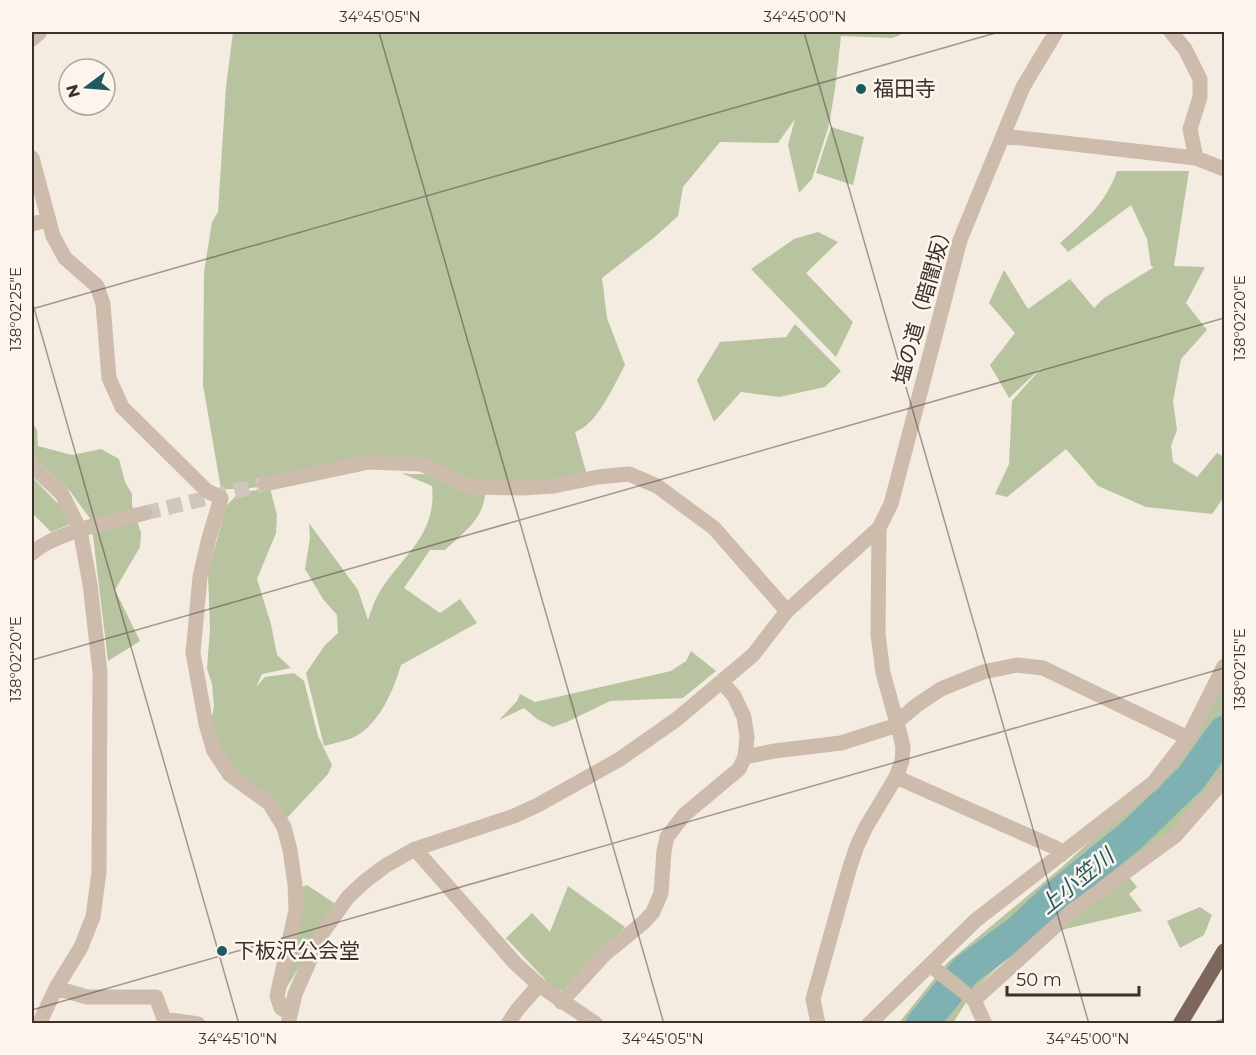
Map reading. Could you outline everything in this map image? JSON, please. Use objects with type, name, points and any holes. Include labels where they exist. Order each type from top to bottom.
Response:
[{"type":"main road","points":[[1180,1023],[1224,951]]},
{"type":"street","points":[[32,39],[40,32]]},
{"type":"street","points":[[1171,32],[1185,50],[1200,79],[1200,97],[1190,129],[1196,158]]},
{"type":"street","name":"塩の道（暗闇坂）","points":[[879,528],[891,504],[960,240],[1023,87],[1049,34]]},
{"type":"street","points":[[1003,136],[1196,158],[1224,168]]},
{"type":"street","points":[[32,158],[53,236],[65,258],[97,286],[103,304],[109,378],[122,407],[207,491],[221,498],[200,577],[193,653],[206,724],[214,751],[230,775],[269,803],[284,827],[295,884],[296,910],[277,996],[281,1008],[289,1018]]},
{"type":"street","points":[[32,224],[48,220]]},
{"type":"street","points":[[264,484],[369,462],[421,465],[471,487],[554,486],[598,477],[629,474],[657,486],[714,528],[787,611]]},
{"type":"street","points":[[32,466],[62,494],[80,530],[90,584],[100,672],[99,872],[93,917],[81,947],[56,988],[39,1023]]},
{"type":"street","points":[[32,553],[38,548],[80,530],[145,513]]},
{"type":"street","points":[[289,1018],[303,972],[321,935],[348,897],[364,882],[384,866],[415,849],[514,816],[620,759],[677,718],[753,655],[787,611],[879,528]]},
{"type":"street","points":[[818,1023],[813,999],[851,862],[866,826],[896,777],[902,761],[903,747],[883,673],[878,634],[879,528]]},
{"type":"street","points":[[745,757],[841,743],[891,727],[941,689],[983,672],[1017,665],[1043,668],[1188,738]]},
{"type":"street","points":[[870,1023],[932,967],[976,920],[1154,783],[1188,738],[1224,666]]},
{"type":"street","points":[[561,1002],[605,954],[653,912],[661,893],[663,851],[667,837],[684,815],[739,770],[745,757],[747,737],[744,717],[734,696],[722,682]]},
{"type":"street","points":[[896,777],[1056,848],[1061,855]]},
{"type":"street","points":[[971,998],[1079,906],[1175,836],[1224,780]]},
{"type":"street","points":[[415,849],[514,963],[561,1002],[596,1023]]},
{"type":"street","points":[[932,967],[971,998],[985,1023]]},
{"type":"street","points":[[508,1023],[539,985]]},
{"type":"street","points":[[56,988],[87,998],[156,997],[162,1021],[198,1023]]},
{"type":"green space","points":[[233,32],[902,32],[892,38],[841,36],[829,125],[812,179],[799,193],[788,145],[795,119],[778,143],[720,142],[683,187],[678,216],[602,278],[607,318],[625,365],[598,413],[583,428],[575,432],[588,479],[485,493],[477,518],[445,550],[430,550],[404,588],[440,613],[460,599],[477,623],[401,665],[385,705],[372,723],[352,738],[324,746],[306,673],[325,645],[338,633],[337,615],[323,599],[305,569],[310,538],[309,523],[358,590],[368,620],[379,593],[416,544],[429,518],[432,486],[401,473],[431,475],[383,459],[326,477],[244,489],[221,489],[203,385],[204,272],[212,222],[218,212],[226,87]]},
{"type":"green space","points":[[831,127],[864,137],[853,185],[816,173]]},
{"type":"green space","points":[[1117,171],[1189,171],[1174,266],[1205,267],[1186,303],[1207,330],[1181,359],[1173,401],[1177,430],[1171,446],[1173,462],[1197,477],[1217,453],[1224,457],[1224,497],[1212,514],[1146,507],[1098,486],[1066,449],[1007,497],[995,494],[1009,464],[1012,401],[1043,366],[1009,398],[990,365],[1015,333],[989,303],[1004,270],[1028,309],[1070,279],[1094,308],[1104,298],[1154,267],[1151,266],[1147,239],[1131,205],[1068,252],[1060,243],[1086,219],[1100,202],[1107,193]]},
{"type":"green space","points":[[818,232],[838,242],[806,273],[853,322],[836,357],[751,269],[794,239]]},
{"type":"green space","points":[[795,324],[841,371],[825,387],[779,397],[741,392],[714,422],[697,380],[720,342],[786,337]]},
{"type":"green space","points":[[32,422],[37,430],[38,446],[72,455],[101,449],[119,459],[125,482],[132,494],[132,505],[141,533],[140,547],[115,590],[140,641],[108,661],[91,520],[70,491],[32,456]]},
{"type":"green space","points":[[32,478],[76,522],[51,532],[32,513]]},
{"type":"green space","points":[[270,488],[277,515],[276,533],[257,579],[271,624],[277,655],[291,668],[262,674],[256,687],[265,677],[294,673],[304,681],[318,736],[332,765],[328,774],[285,820],[235,773],[225,760],[211,722],[214,707],[212,684],[207,669],[210,628],[208,573],[226,506],[244,492]]},
{"type":"green space","points":[[691,651],[716,671],[683,698],[610,701],[553,727],[537,719],[524,708],[499,720],[517,701],[520,694],[535,702],[671,671],[686,661]]},
{"type":"green space","points":[[1224,676],[1224,777],[1205,803],[1147,850],[1086,891],[1008,957],[974,990],[953,1023],[898,1024],[947,963],[1062,867],[1153,783]]},
{"type":"green space","points":[[1128,876],[1137,887],[1129,894],[1142,911],[1057,931]]},
{"type":"green space","points":[[307,885],[334,903],[331,914],[285,990],[300,888]]},
{"type":"green space","points":[[568,886],[625,927],[566,990],[555,990],[506,938],[532,913],[550,932]]},
{"type":"green space","points":[[1200,907],[1212,915],[1204,935],[1180,948],[1167,921]]},
{"type":"waterway","name":"上小笠川","points":[[922,1024],[966,970],[1020,930],[1053,899],[1133,834],[1191,778],[1224,732]]},
{"type":"tunnel","points":[[145,513],[265,484]]},
{"type":"place","name":"福田寺","points":[[861,89]]},
{"type":"place","name":"下板沢公会堂","points":[[222,951]]}]
